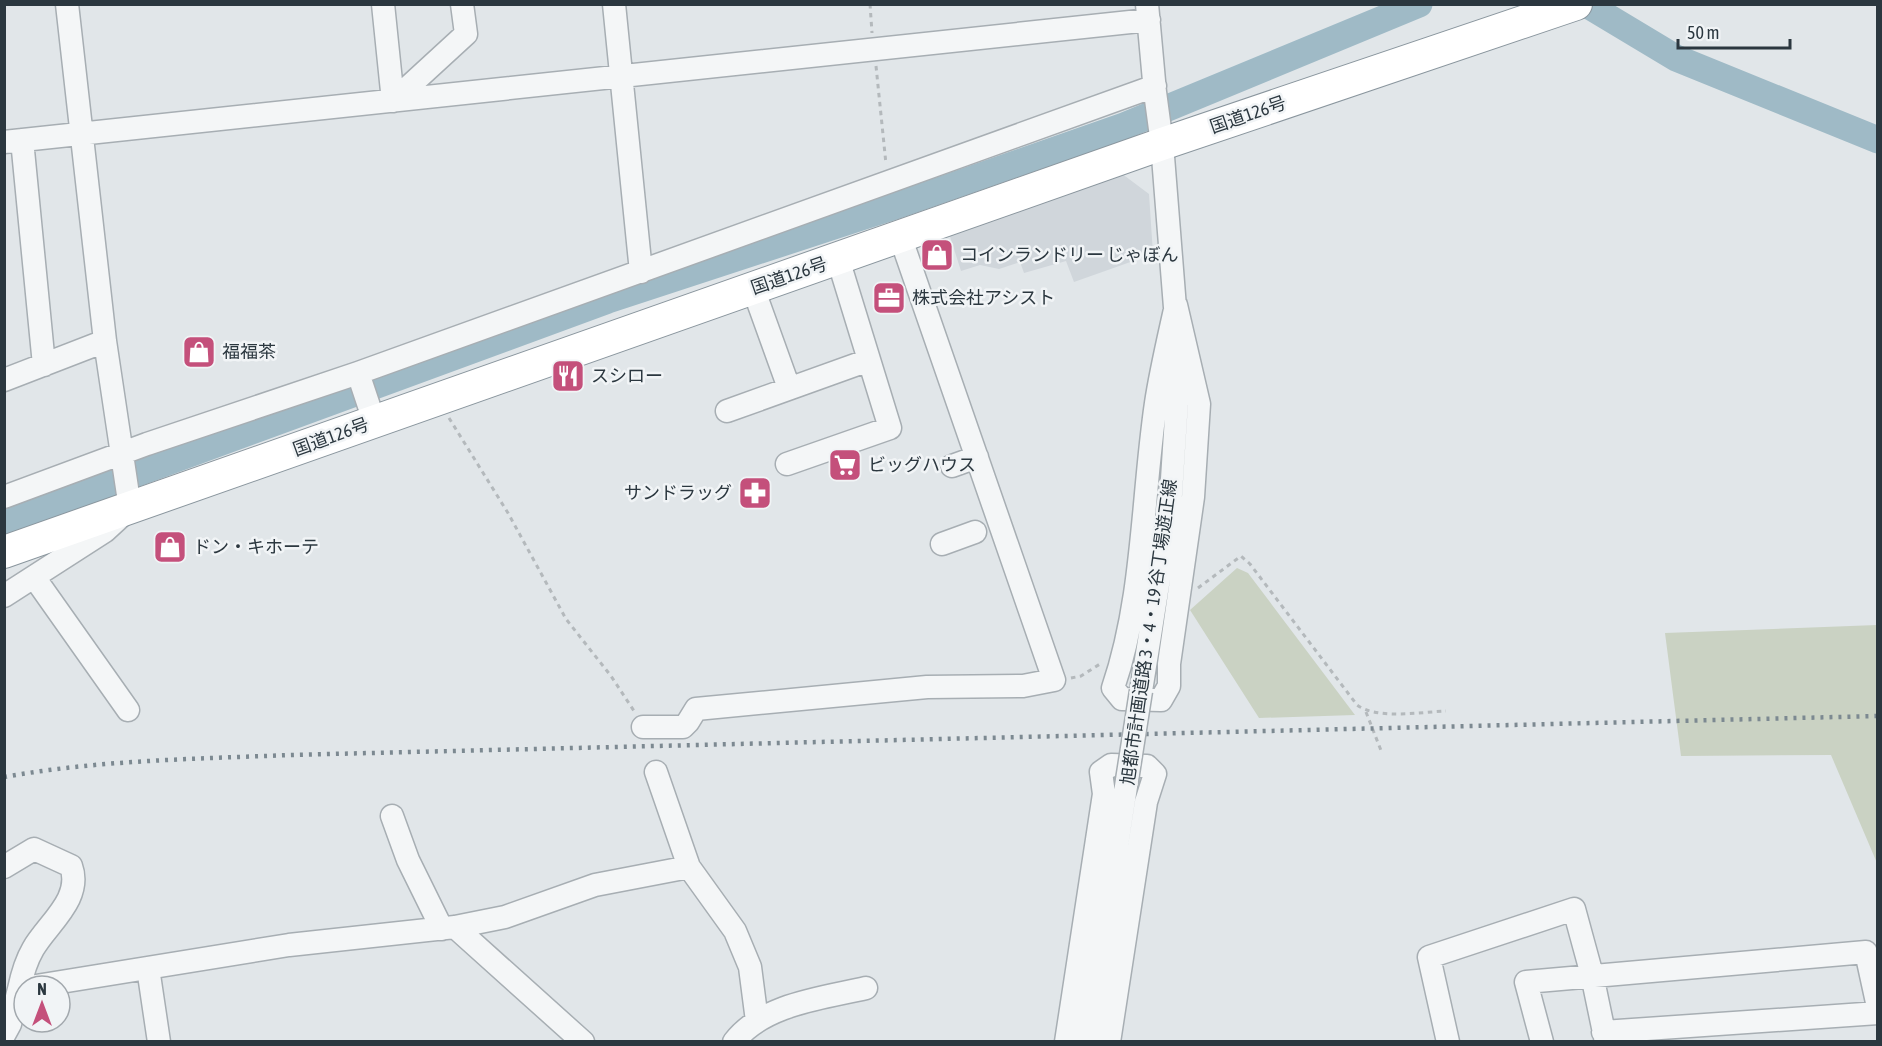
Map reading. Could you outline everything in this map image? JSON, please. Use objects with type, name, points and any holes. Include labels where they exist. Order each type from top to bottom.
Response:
[{"type":"highway","name":"国道126号","points":[[4,552],[128,499],[438,399],[595,352],[693,317],[753,288],[900,236],[1161,132],[1528,21],[1576,4]]},
{"type":"street","points":[[4,596],[105,531],[128,499],[105,341],[67,4]]},
{"type":"street","points":[[383,4],[393,101]]},
{"type":"street","points":[[393,101],[466,34],[462,4]]},
{"type":"street","points":[[614,4],[641,272]]},
{"type":"street","points":[[44,365],[13,141],[874,50],[1148,12]]},
{"type":"street","name":"旭都市計画道路 3・4・19 谷丁場遊正線","points":[[1087,1041],[1170,510],[1177,402],[1176,304],[1148,12]]},
{"type":"street","points":[[4,497],[122,453],[358,373],[888,182],[1155,89]]},
{"type":"street","points":[[643,727],[683,727],[696,709],[927,687],[1023,686],[1054,680],[900,236]]},
{"type":"street","points":[[788,464],[890,428],[838,259]]},
{"type":"street","points":[[753,288],[789,388]]},
{"type":"street","points":[[1176,304],[1199,404],[1193,497],[1175,610],[1169,686],[1161,700],[1122,699],[1113,688],[1126,647],[1145,512],[1156,404],[1176,304]]},
{"type":"street","points":[[4,380],[105,341]]},
{"type":"street","points":[[727,411],[869,360]]},
{"type":"street","points":[[358,373],[374,421]]},
{"type":"street","points":[[952,466],[977,457]]},
{"type":"street","points":[[942,544],[975,532]]},
{"type":"street","points":[[34,577],[128,710]]},
{"type":"street","points":[[1066,1041],[1104,794],[1101,772],[1111,765],[1147,766],[1155,774],[1146,802],[1109,1041]]},
{"type":"street","points":[[656,772],[689,867],[735,931],[750,967],[757,1021]]},
{"type":"street","points":[[392,816],[408,860],[449,928],[584,1041]]},
{"type":"street","points":[[4,867],[34,849],[71,866],[73,873],[74,884],[59,916],[48,926],[32,949],[28,974]]},
{"type":"street","points":[[72,980],[290,945],[449,928],[505,917],[595,885],[689,867]]},
{"type":"street","points":[[1448,1041],[1429,957],[1574,909],[1592,975],[1605,1037],[1878,1013]]},
{"type":"street","points":[[1542,1041],[1526,982],[1866,952],[1878,1006]]},
{"type":"street","points":[[148,968],[159,1041]]},
{"type":"street","points":[[734,1041],[757,1021],[783,1009],[866,988]]},
{"type":"street","points":[[4,1035],[12,1020]]},
{"type":"path","points":[[870,4],[888,182]]},
{"type":"path","points":[[438,399],[508,513],[566,619],[611,676],[643,727]]},
{"type":"path","points":[[1194,591],[1240,556],[1250,564],[1357,705],[1366,712],[1382,753]]},
{"type":"path","points":[[1054,680],[1081,676],[1109,659]]},
{"type":"path","points":[[1366,712],[1446,711]]},
{"type":"shaded area","points":[[1121,173],[1149,194],[1153,254],[1074,282],[1066,261],[1024,273],[1020,262],[999,269],[980,265],[961,271],[948,230]]},
{"type":"green space","points":[[1237,568],[1248,573],[1355,715],[1259,718],[1190,610]]},
{"type":"green space","points":[[1878,625],[1877,863],[1831,755],[1681,756],[1665,633]]},
{"type":"waterway","points":[[4,522],[608,300],[895,206],[1124,126],[1419,4]]},
{"type":"waterway","points":[[1586,4],[1676,58],[1878,140]]},
{"type":"railway","points":[[4,777],[111,764],[289,755],[1878,716]]},
{"type":"place","name":"コインランドリー じゃぼん","points":[[937,255]]},
{"type":"place","name":"株式会社アシスト","points":[[889,298]]},
{"type":"place","name":"福福茶","points":[[199,352]]},
{"type":"place","name":"スシロー","points":[[568,376]]},
{"type":"place","name":"ビッグハウス","points":[[845,465]]},
{"type":"place","name":"サンドラッグ","points":[[755,493]]},
{"type":"place","name":"ドン・キホーテ","points":[[170,547]]}]
